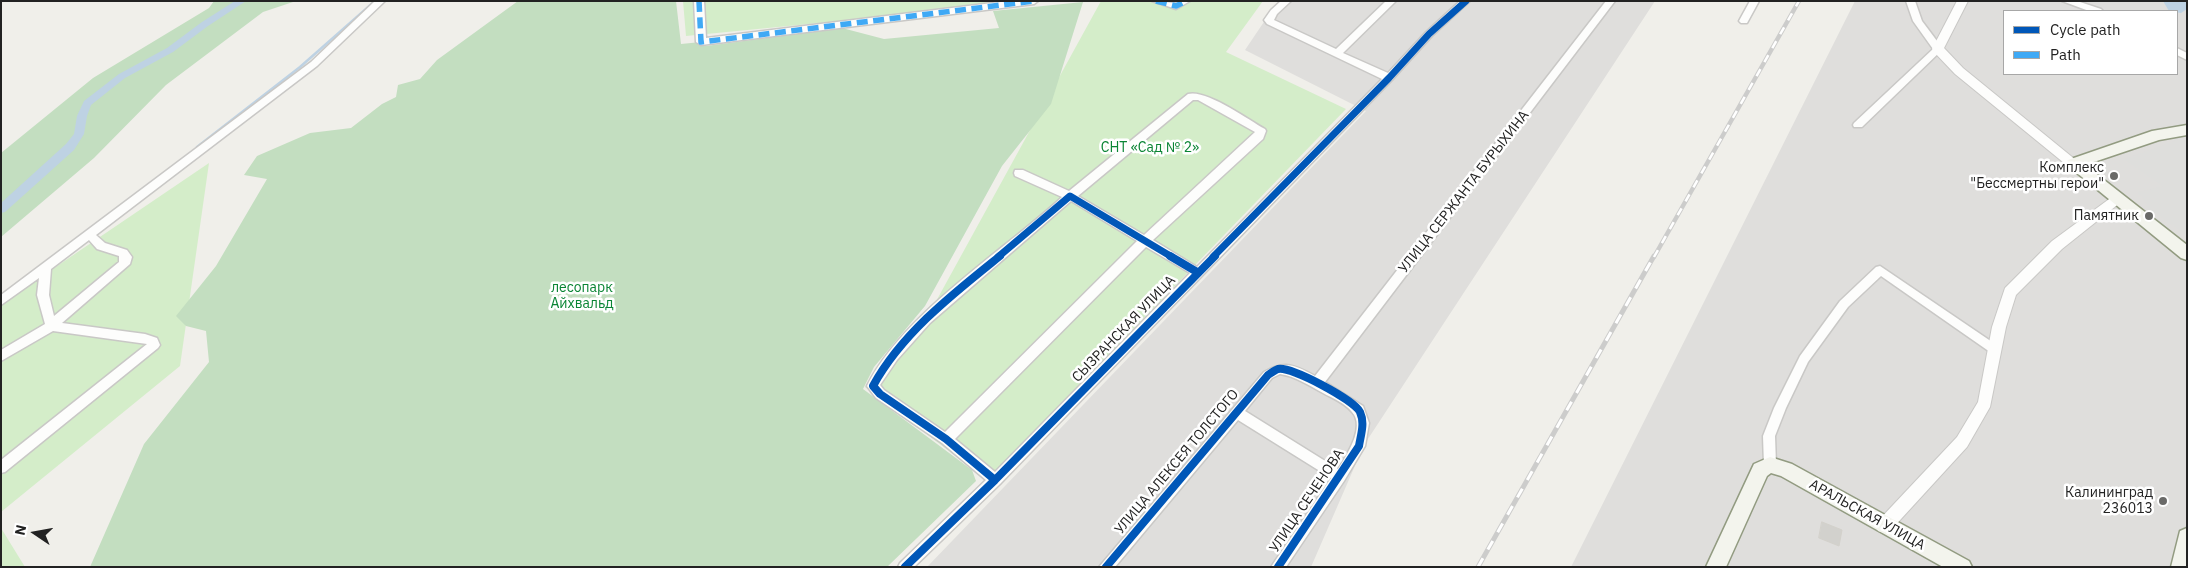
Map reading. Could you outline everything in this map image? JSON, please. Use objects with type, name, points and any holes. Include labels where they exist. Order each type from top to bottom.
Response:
[{"type":"main road","points":[[2073,164],[2157,135],[2187,130]]},
{"type":"main road","points":[[2073,164],[2187,254]]},
{"type":"main road","points":[[1716,567],[1760,470],[1770,465]]},
{"type":"main road","name":"АРАЛЬСКАЯ УЛИЦА","points":[[1770,465],[1786,470],[1884,526],[1962,567]]},
{"type":"main road","points":[[2181,567],[2187,537]]},
{"type":"street","points":[[1,301],[314,64],[381,1]]},
{"type":"street","points":[[699,1],[701,42],[1034,1]]},
{"type":"street","points":[[1156,1],[1176,6],[1186,1]]},
{"type":"street","points":[[1287,1],[1274,12],[1268,20],[1270,22],[1389,78]]},
{"type":"street","points":[[1337,53],[1392,1]]},
{"type":"street","name":"СЫЗРАНСКАЯ УЛИЦА","points":[[905,567],[994,480],[1389,78],[1429,34],[1466,1]]},
{"type":"street","name":"УЛИЦА СЕРЖАНТА БУРЫХИНА","points":[[1317,383],[1611,1]]},
{"type":"street","points":[[1744,21],[1755,1]]},
{"type":"street","points":[[1910,1],[1918,21],[1938,49],[1959,71],[2073,164]]},
{"type":"street","points":[[1858,125],[1938,49],[1963,1]]},
{"type":"street","points":[[2066,1],[2095,10]]},
{"type":"street","points":[[946,440],[1114,269],[1146,242],[1192,194],[1260,136],[1260,130],[1200,97],[1191,96],[945,302],[923,323],[882,369],[873,386],[880,394],[946,440],[994,480]]},
{"type":"street","points":[[1019,173],[1070,196],[1197,272]]},
{"type":"street","points":[[1884,526],[1962,442],[1985,403],[1994,349],[2010,292],[2057,245],[2116,199]]},
{"type":"street","points":[[1,356],[51,326],[124,264],[126,257],[123,253],[101,246],[90,235]]},
{"type":"street","points":[[46,268],[43,295],[51,326]]},
{"type":"street","points":[[1770,465],[1770,436],[1780,408],[1804,358],[1844,304],[1880,270],[1994,349]]},
{"type":"street","points":[[1,468],[154,344],[153,341],[145,339],[51,326]]},
{"type":"street","name":"УЛИЦА СЕЧЕНОВА","points":[[1268,374],[1279,369],[1297,372],[1359,410],[1363,423],[1359,446],[1278,567]]},
{"type":"street","name":"УЛИЦА АЛЕКСЕЯ ТОЛСТОГО","points":[[1106,567],[1268,374]]},
{"type":"street","points":[[1236,412],[1340,477]]},
{"type":"shaded area","points":[[1278,1],[1655,1],[1364,445],[1311,567],[927,567],[1366,111],[1245,50]]},
{"type":"shaded area","points":[[1855,1],[2187,1],[2187,567],[1571,567]]},
{"type":"shaded area","points":[[2187,138],[2186,234],[2147,207],[2149,206],[2138,192],[2163,186],[2124,159]]},
{"type":"green space","points":[[214,1],[296,1],[263,12],[166,85],[94,158],[1,237],[1,153],[93,78],[209,8]]},
{"type":"green space","name":"лесопарк Айхвальд","points":[[518,1],[676,1],[681,44],[701,42],[706,46],[842,28],[884,39],[999,28],[993,11],[1083,2],[1051,104],[1002,166],[925,306],[874,367],[863,389],[972,470],[976,481],[887,567],[90,567],[144,444],[209,362],[206,331],[186,326],[176,316],[216,266],[267,179],[244,175],[257,156],[310,133],[351,128],[382,104],[396,97],[398,85],[420,79],[437,60]]},
{"type":"green space","points":[[683,1],[1044,1],[686,36]]},
{"type":"green space","name":"СНТ «Сад № 2»","points":[[1101,1],[1263,1],[1226,52],[1346,109],[987,480],[865,387],[934,305]]},
{"type":"green space","points":[[209,163],[180,366],[1,512],[1,304]]},
{"type":"green space","points":[[1,528],[25,567],[1,567]]},
{"type":"water","points":[[2163,1],[2187,1],[2187,9],[2181,13],[2178,12],[2178,10],[2168,10]]},
{"type":"building","points":[[1822,522],[1842,530],[1839,546],[1819,538]]},
{"type":"waterway","points":[[1,209],[70,147],[79,134],[82,116],[87,103],[122,76],[170,50],[205,24],[242,1]]},
{"type":"waterway","points":[[197,147],[300,67],[375,1]]},
{"type":"railway","points":[[1654,257],[1799,1]]},
{"type":"railway","points":[[1478,567],[1654,256]]},
{"type":"marked path","points":[[699,1],[701,42],[1034,1]]},
{"type":"marked path","points":[[1156,1],[1176,6],[1186,1]]},
{"type":"cycle path","points":[[905,567],[995,480],[1389,78],[1429,34],[1466,1]]},
{"type":"cycle path","points":[[995,480],[946,439],[880,394],[873,386],[880,373],[926,320],[966,283],[1070,196],[1197,272]]},
{"type":"cycle path","points":[[1106,567],[1268,375],[1279,369],[1297,372],[1349,402],[1359,410],[1363,423],[1359,446],[1278,567]]},
{"type":"place","name":"Комплекс \"Бессмертны герои\"","points":[[2114,176]]},
{"type":"place","name":"Памятник","points":[[2149,216]]},
{"type":"place","name":"Калининград 236013","points":[[2163,501]]}]
